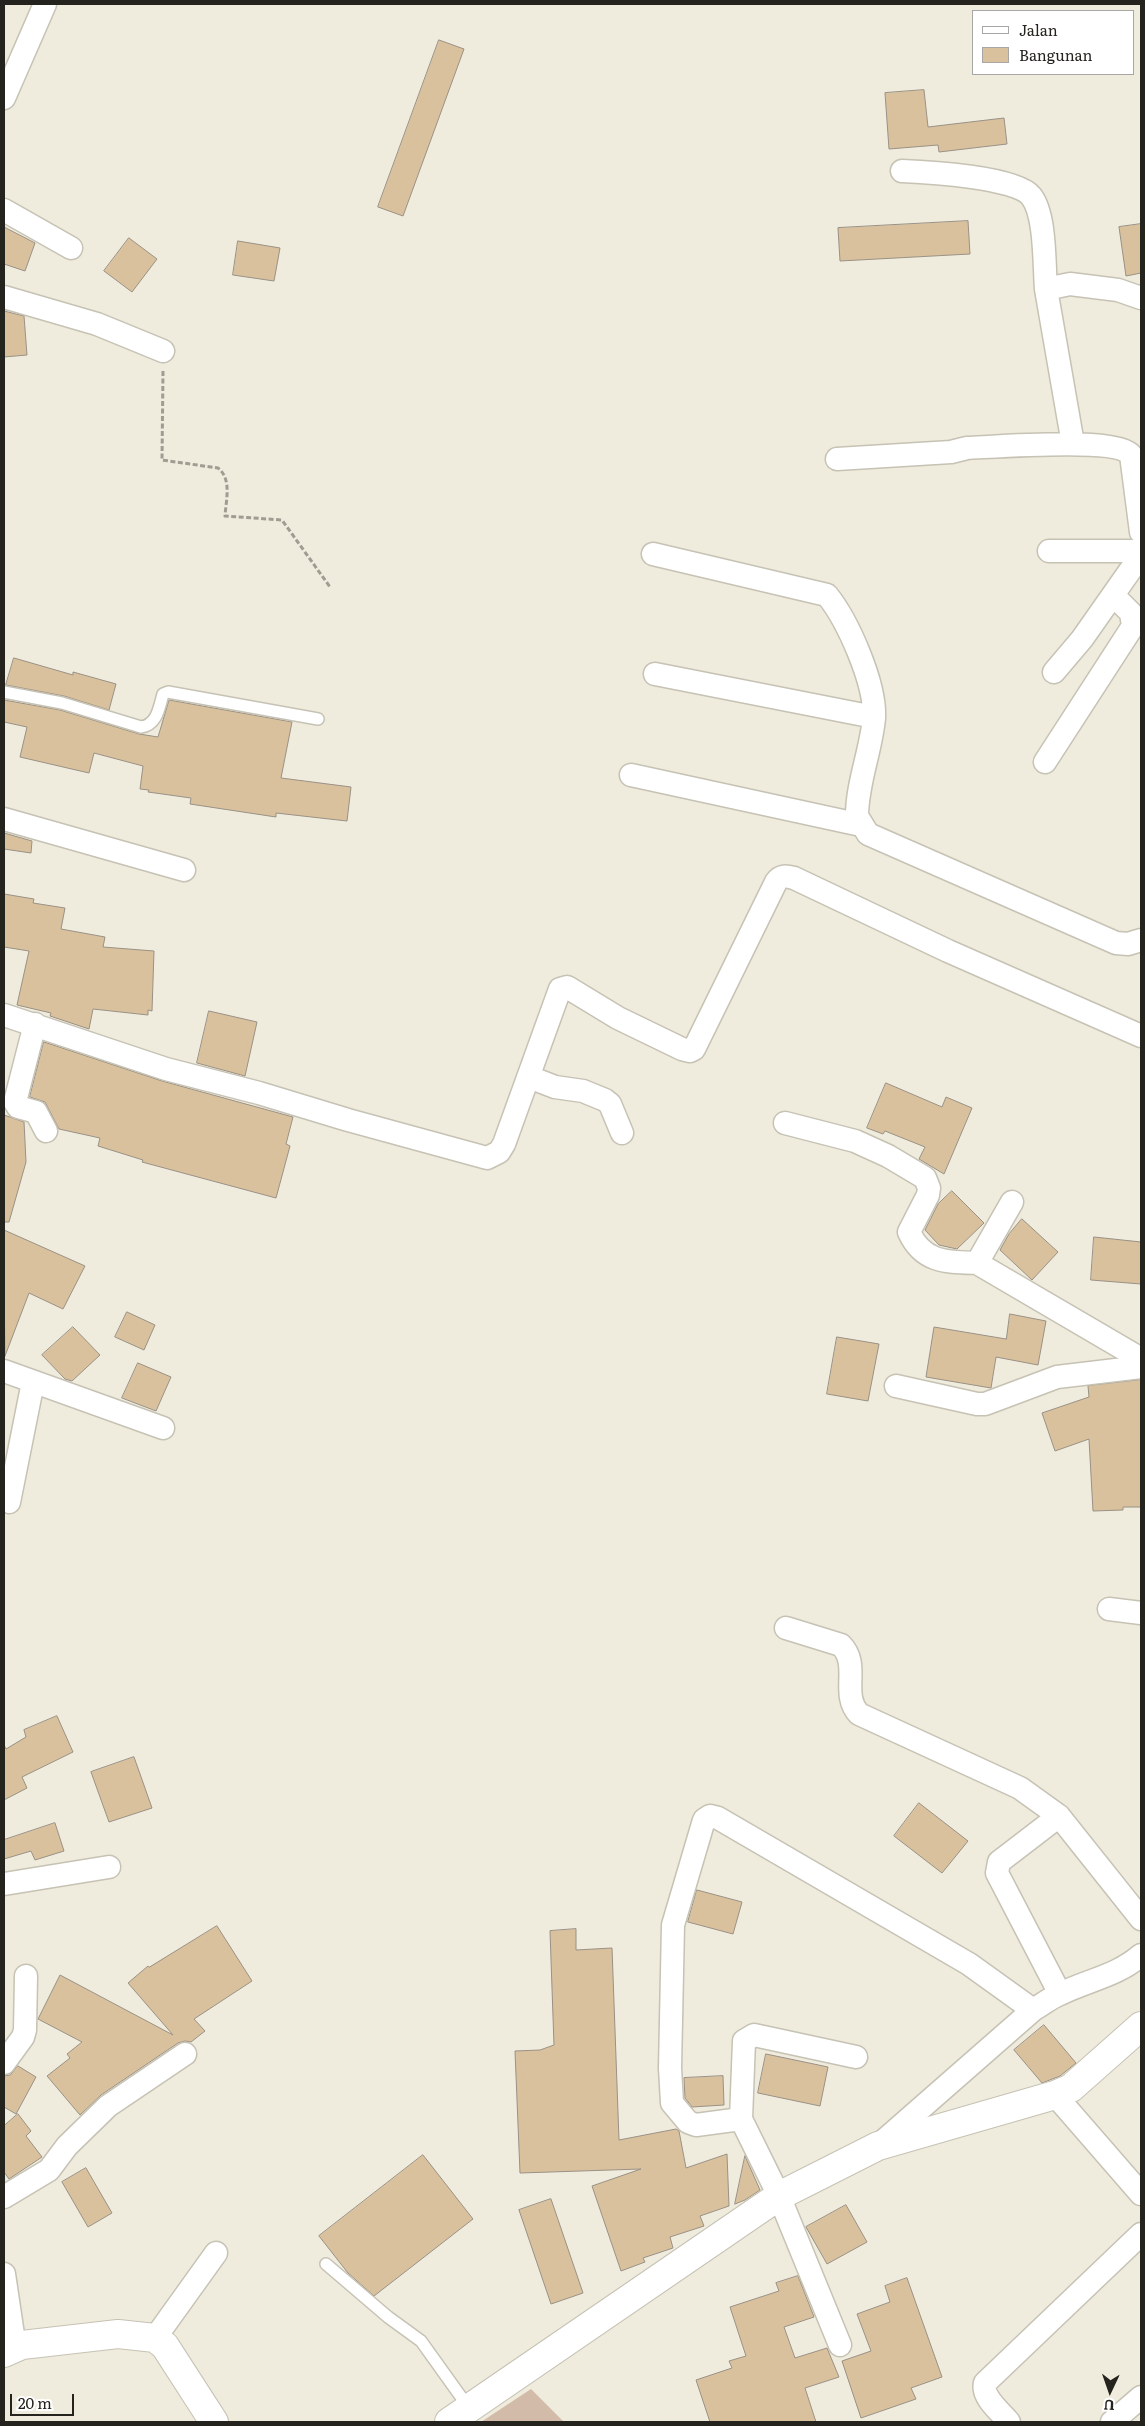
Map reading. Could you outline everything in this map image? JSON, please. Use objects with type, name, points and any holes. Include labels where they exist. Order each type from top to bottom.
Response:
[{"type":"street","points":[[4,98],[44,4]]},
{"type":"street","points":[[902,171],[933,172],[1013,185],[1031,196],[1038,209],[1046,289],[1073,444]]},
{"type":"street","points":[[4,210],[71,248]]},
{"type":"street","points":[[1046,289],[1070,284],[1118,290],[1141,298]]},
{"type":"street","points":[[4,297],[97,324],[163,351]]},
{"type":"street","points":[[837,459],[951,452],[967,448],[1073,444],[1123,449],[1128,452],[1132,459],[1141,532]]},
{"type":"street","points":[[1049,551],[1141,553]]},
{"type":"street","points":[[1054,672],[1082,639],[1141,553]]},
{"type":"street","points":[[653,554],[827,595],[836,606],[868,678],[874,717],[857,808],[857,816],[868,834],[1116,943],[1128,944],[1141,940]]},
{"type":"street","points":[[1045,762],[1133,626],[1131,613],[1113,595]]},
{"type":"street","points":[[655,674],[874,717]]},
{"type":"street","points":[[630,775],[861,825]]},
{"type":"street","points":[[4,818],[184,870]]},
{"type":"street","points":[[4,1015],[166,1069],[259,1093],[348,1120],[487,1158],[499,1152],[504,1144],[558,993],[564,987],[634,1026],[682,1049],[690,1051],[694,1049],[776,882],[779,878],[785,876],[794,878],[948,951],[1141,1036]]},
{"type":"street","points":[[35,1024],[15,1102],[18,1107],[36,1112],[46,1132]]},
{"type":"street","points":[[529,1077],[555,1087],[583,1092],[605,1100],[610,1104],[622,1133]]},
{"type":"street","points":[[785,1123],[855,1141],[888,1156],[925,1178],[929,1188],[928,1195],[909,1232],[915,1244],[932,1258],[944,1262],[977,1263],[1141,1359]]},
{"type":"street","points":[[977,1263],[1012,1202]]},
{"type":"street","points":[[896,1386],[977,1404],[986,1404],[1058,1377],[1141,1367]]},
{"type":"street","points":[[4,1371],[163,1428]]},
{"type":"street","points":[[9,1502],[33,1382]]},
{"type":"street","points":[[1109,1609],[1141,1613]]},
{"type":"street","points":[[786,1628],[841,1645],[845,1648],[851,1668],[849,1698],[859,1714],[1020,1788],[1059,1816],[1141,1919]]},
{"type":"street","points":[[1059,1816],[999,1862],[997,1873],[1060,1994]]},
{"type":"street","points":[[741,2119],[696,2125],[688,2122],[672,2103],[670,2068],[673,1925],[704,1820],[708,1817],[718,1818],[969,1964],[1032,2010]]},
{"type":"street","points":[[4,1884],[109,1867]]},
{"type":"street","points":[[878,2146],[1032,2010],[1060,1994],[1106,1977],[1129,1965],[1141,1955]]},
{"type":"street","points":[[4,2063],[23,2037],[25,2030],[26,1976]]},
{"type":"street","points":[[459,2415],[779,2196],[878,2146],[1055,2095],[1071,2088],[1141,2026]]},
{"type":"street","points":[[840,2345],[779,2196],[741,2119],[744,2041],[749,2036],[754,2035],[856,2057]]},
{"type":"street","points":[[4,2197],[49,2170],[67,2146],[108,2106],[184,2054]]},
{"type":"street","points":[[1055,2095],[1141,2194]]},
{"type":"street","points":[[1009,2422],[988,2398],[984,2387],[985,2382],[1141,2234]]},
{"type":"street","points":[[155,2338],[216,2253]]},
{"type":"street","points":[[4,2274],[9,2351],[22,2345],[118,2334],[155,2338],[165,2346],[214,2422]]},
{"type":"street","points":[[1112,2422],[1141,2397]]},
{"type":"lane","points":[[4,692],[62,703],[140,727],[151,724],[155,719],[163,694],[168,692],[318,719]]},
{"type":"lane","points":[[326,2264],[388,2317],[421,2341],[459,2415]]},
{"type":"path","points":[[163,351],[162,460],[218,468],[224,473],[227,481],[225,516],[282,520],[330,587]]},
{"type":"shaded area","points":[[531,2389],[564,2422],[481,2422]]},
{"type":"building","points":[[439,40],[464,49],[403,216],[378,207]]},
{"type":"building","points":[[924,90],[928,127],[1004,118],[1007,144],[939,152],[938,145],[889,149],[885,93]]},
{"type":"building","points":[[968,221],[970,254],[840,261],[838,228]]},
{"type":"building","points":[[1141,224],[1141,273],[1126,276],[1119,227]]},
{"type":"building","points":[[4,227],[35,243],[25,271],[4,264]]},
{"type":"building","points":[[129,238],[157,259],[132,292],[104,271]]},
{"type":"building","points":[[238,241],[280,248],[274,281],[233,275]]},
{"type":"building","points":[[4,311],[24,316],[27,355],[4,357]]},
{"type":"building","points":[[14,658],[73,675],[73,672],[116,684],[109,710],[64,696],[6,685]]},
{"type":"building","points":[[4,700],[60,710],[139,734],[158,737],[169,700],[292,722],[281,778],[351,787],[347,821],[276,813],[276,817],[190,804],[191,798],[148,792],[149,790],[140,789],[143,766],[94,753],[89,773],[20,757],[27,727],[4,722]]},
{"type":"building","points":[[4,833],[32,841],[31,853],[4,849]]},
{"type":"building","points":[[4,894],[34,899],[33,903],[65,908],[61,929],[105,937],[103,947],[154,951],[152,1011],[148,1010],[148,1015],[93,1009],[89,1029],[50,1016],[51,1013],[17,1005],[29,951],[4,947]]},
{"type":"building","points":[[209,1011],[257,1022],[245,1076],[197,1063]]},
{"type":"building","points":[[44,1042],[162,1081],[293,1117],[286,1144],[290,1146],[276,1198],[142,1162],[143,1160],[98,1146],[100,1138],[59,1129],[45,1102],[30,1097]]},
{"type":"building","points":[[886,1083],[942,1107],[946,1097],[972,1108],[944,1174],[919,1159],[925,1147],[885,1131],[883,1134],[867,1128]]},
{"type":"building","points":[[4,1115],[24,1122],[26,1162],[9,1222],[4,1222]]},
{"type":"building","points":[[952,1191],[984,1223],[957,1249],[939,1245],[925,1230],[938,1204]]},
{"type":"building","points":[[1022,1219],[1058,1252],[1032,1280],[1000,1250],[1009,1234]]},
{"type":"building","points":[[4,1230],[85,1266],[63,1309],[29,1293],[5,1356]]},
{"type":"building","points":[[1094,1237],[1141,1242],[1141,1284],[1091,1280]]},
{"type":"building","points":[[127,1312],[155,1325],[144,1350],[115,1337]]},
{"type":"building","points":[[1010,1314],[1046,1321],[1038,1365],[996,1357],[991,1388],[926,1377],[934,1327],[1006,1339]]},
{"type":"building","points":[[73,1327],[100,1355],[72,1381],[65,1379],[42,1355]]},
{"type":"building","points":[[837,1337],[879,1344],[868,1401],[827,1394]]},
{"type":"building","points":[[138,1363],[171,1377],[156,1411],[122,1398]]},
{"type":"building","points":[[1141,1380],[1141,1507],[1093,1511],[1089,1439],[1055,1451],[1042,1413],[1089,1397],[1088,1386]]},
{"type":"building","points":[[57,1716],[73,1752],[22,1777],[27,1788],[4,1800],[4,1745],[6,1749],[26,1737],[24,1730]]},
{"type":"building","points":[[134,1757],[152,1808],[109,1822],[91,1772]]},
{"type":"building","points":[[919,1803],[968,1841],[942,1873],[894,1836]]},
{"type":"building","points":[[55,1823],[64,1851],[35,1860],[31,1851],[4,1859],[4,1840]]},
{"type":"building","points":[[697,1890],[742,1902],[733,1934],[688,1922]]},
{"type":"building","points":[[217,1926],[252,1981],[194,2019],[205,2031],[191,2042],[178,2043],[101,2095],[80,2115],[47,2076],[70,2058],[67,2054],[82,2042],[38,2019],[60,1975],[173,2035],[128,1983],[148,1966]]},
{"type":"building","points":[[576,1929],[576,1950],[612,1948],[619,2140],[676,2129],[679,2131],[686,2168],[727,2154],[729,2206],[700,2216],[704,2226],[670,2237],[673,2248],[643,2258],[645,2262],[621,2271],[592,2186],[641,2169],[520,2173],[515,2051],[540,2050],[554,2045],[550,1931]]},
{"type":"building","points":[[1044,2025],[1076,2063],[1060,2076],[1042,2083],[1014,2050]]},
{"type":"building","points":[[766,2054],[828,2067],[820,2106],[758,2093]]},
{"type":"building","points":[[18,2066],[36,2077],[16,2114],[4,2107],[4,2076],[10,2075]]},
{"type":"building","points":[[723,2076],[724,2105],[692,2107],[685,2098],[684,2078]]},
{"type":"building","points":[[18,2114],[31,2131],[26,2136],[42,2157],[9,2179],[4,2172],[4,2126]]},
{"type":"building","points":[[423,2155],[473,2219],[374,2296],[348,2273],[319,2236]]},
{"type":"building","points":[[745,2156],[760,2190],[735,2204]]},
{"type":"building","points":[[86,2168],[112,2213],[88,2227],[62,2182]]},
{"type":"building","points":[[551,2199],[583,2293],[551,2304],[519,2210]]},
{"type":"building","points":[[846,2205],[867,2242],[827,2264],[806,2227]]},
{"type":"building","points":[[798,2276],[814,2317],[784,2327],[795,2358],[827,2348],[839,2377],[805,2388],[816,2422],[710,2422],[696,2380],[732,2368],[729,2361],[746,2356],[730,2307],[779,2291],[776,2283]]},
{"type":"building","points":[[907,2278],[942,2377],[911,2388],[916,2399],[861,2418],[842,2361],[871,2351],[857,2314],[890,2302],[885,2286]]}]
